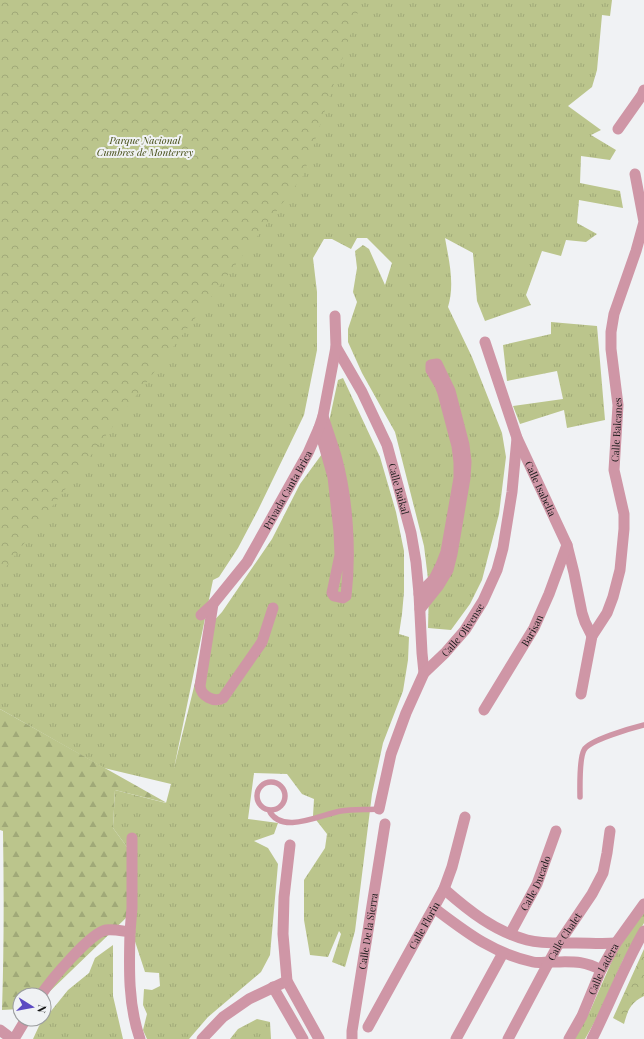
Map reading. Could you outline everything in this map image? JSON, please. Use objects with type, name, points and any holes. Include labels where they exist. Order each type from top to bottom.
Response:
[{"type":"street","points":[[618,129],[644,90]]},
{"type":"street","points":[[636,174],[644,222]]},
{"type":"street","name":"Calle Balcanes","points":[[581,694],[592,636],[610,605],[620,570],[624,514],[614,470],[618,405],[611,349],[611,332],[614,314],[636,251],[644,222]]},
{"type":"street","name":"Calle Baikal","points":[[335,316],[336,347],[362,392],[387,444],[411,533],[420,594],[424,673]]},
{"type":"street","name":"Calle Isabelia","points":[[486,342],[517,438],[566,545],[574,573],[582,613],[592,636]]},
{"type":"street","name":"Privada Canta Brica","points":[[201,615],[213,604],[247,562],[300,469],[323,416],[336,347]]},
{"type":"street","points":[[420,594],[434,579],[446,552],[459,478],[457,446],[443,392],[430,370],[431,365],[437,364],[450,391],[464,445],[466,462],[465,478],[448,570],[439,585],[420,609]]},
{"type":"street","points":[[319,428],[333,477],[339,531],[340,555],[332,593],[334,596],[343,598],[346,596],[348,577],[347,530],[341,476],[323,416]]},
{"type":"street","name":"Calle Olivense","points":[[379,809],[392,754],[406,713],[424,673],[445,653],[465,630],[491,585],[502,548],[512,492],[517,438]]},
{"type":"street","name":"Barisan","points":[[484,710],[534,628],[549,594],[566,545]]},
{"type":"street","points":[[213,604],[200,692],[203,695],[215,700],[223,698],[262,642],[273,608]]},
{"type":"street","name":"Calle Florin","points":[[368,1027],[444,889],[452,867],[465,817]]},
{"type":"street","name":"Calle De la Sierra","points":[[352,1039],[352,1031],[385,824]]},
{"type":"street","name":"Calle Ducado","points":[[510,934],[537,884],[556,831]]},
{"type":"street","name":"Calle Chalet","points":[[508,1039],[558,943],[592,894],[603,873],[610,831]]},
{"type":"street","points":[[132,838],[132,908],[129,962],[131,1001],[135,1024],[140,1039]]},
{"type":"street","points":[[290,845],[284,897],[283,934],[287,981],[319,1039]]},
{"type":"street","points":[[444,889],[466,908],[499,930],[527,940],[548,943],[616,944]]},
{"type":"street","name":"Calle Ladera","points":[[569,1039],[582,1016],[602,970],[616,944],[644,904]]},
{"type":"street","points":[[434,908],[479,941],[503,954],[534,962],[581,962],[590,964],[602,970]]},
{"type":"street","points":[[47,987],[58,973],[95,936],[105,930],[130,932]]},
{"type":"street","name":"Calle Ladera","points":[[592,1039],[613,997],[630,956],[644,931]]},
{"type":"street","points":[[456,1039],[503,954]]},
{"type":"street","points":[[202,1039],[223,1017],[249,999],[287,981]]},
{"type":"street","points":[[273,987],[303,1039]]},
{"type":"street","points":[[0,1030],[13,1039],[21,1027]]},
{"type":"lane","points":[[580,797],[580,770],[584,750],[592,742],[644,725]]},
{"type":"lane","points":[[270,810],[278,808],[284,802],[285,798],[281,786],[273,782],[261,786],[257,794],[259,803],[270,810],[271,814],[278,820],[291,822],[309,821],[341,811],[379,809]]},
{"type":"green space","points":[[0,0],[612,0],[610,16],[602,15],[597,70],[592,87],[568,106],[601,130],[591,135],[616,150],[610,160],[581,156],[580,183],[620,191],[623,208],[579,200],[577,223],[597,234],[586,242],[566,240],[561,256],[542,251],[526,295],[531,305],[485,321],[477,301],[473,253],[445,238],[450,264],[451,281],[448,307],[472,357],[502,433],[506,457],[499,514],[482,580],[470,604],[451,630],[428,628],[429,587],[424,546],[395,432],[362,373],[348,342],[348,329],[357,302],[353,292],[357,268],[355,251],[363,245],[369,249],[385,285],[392,263],[367,238],[357,238],[351,249],[332,239],[324,239],[313,258],[317,292],[317,350],[304,415],[238,548],[219,577],[213,580],[174,768],[209,626],[222,612],[272,539],[300,484],[322,454],[338,380],[343,378],[380,457],[396,512],[404,551],[404,592],[399,634],[409,637],[408,660],[403,691],[383,743],[372,794],[355,931],[345,967],[332,962],[341,934],[339,931],[328,957],[310,955],[304,920],[304,880],[325,848],[327,834],[313,816],[314,799],[302,794],[287,774],[254,773],[248,819],[278,823],[274,834],[254,841],[268,848],[278,864],[270,955],[261,972],[208,1017],[189,1039],[147,1039],[143,1030],[147,1014],[143,1005],[144,989],[152,990],[160,986],[159,973],[145,972],[127,917],[127,847],[113,828],[115,790],[166,803],[171,784],[104,768],[0,709]]},
{"type":"green space","name":"Parque Nacional Cumbres de Monterrey","points":[[0,0],[362,0],[303,176],[0,575]]},
{"type":"green space","points":[[551,322],[597,326],[605,420],[567,428],[564,410],[520,424],[513,406],[563,399],[557,371],[507,381],[503,345],[551,334]]},
{"type":"green space","points":[[0,709],[167,803],[115,790],[113,828],[127,847],[127,917],[52,989],[52,987],[12,987],[12,1009],[2,1010],[4,876],[3,831],[0,830]]},
{"type":"green space","points":[[644,909],[644,923],[623,960],[598,1016],[585,1039],[574,1039],[590,1011],[615,954]]},
{"type":"green space","points":[[113,945],[113,996],[123,1039],[33,1039],[39,1027],[52,1027],[52,1010],[68,990],[89,973],[95,958]]},
{"type":"green space","points":[[644,949],[644,996],[630,1007],[624,1024],[613,1018]]},
{"type":"green space","points":[[257,1019],[270,1022],[271,1039],[230,1039],[238,1029]]}]
